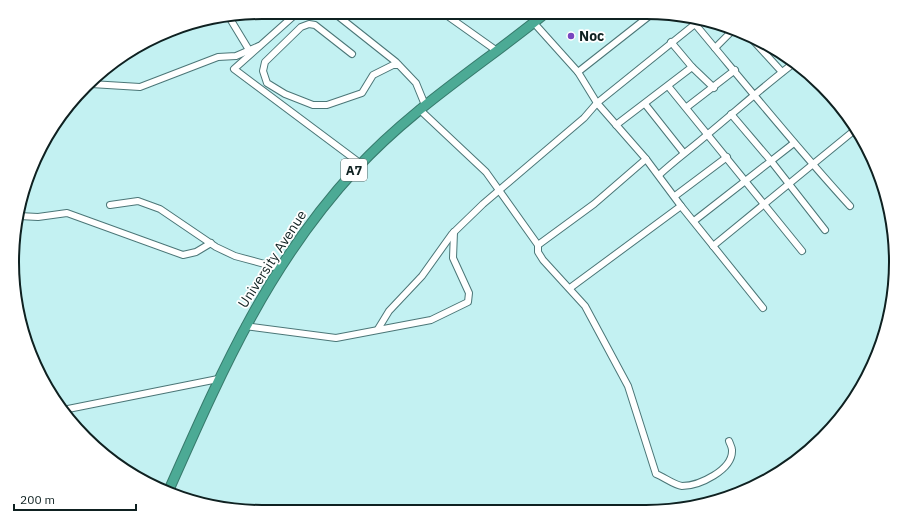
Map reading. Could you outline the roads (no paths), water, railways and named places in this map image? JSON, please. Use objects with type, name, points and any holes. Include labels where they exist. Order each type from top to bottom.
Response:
[{"type":"highway","name":"University Avenue","points":[[218,379],[245,326],[301,235],[360,164],[422,107],[497,52],[538,19]]},
{"type":"highway","name":"A7","points":[[170,487],[218,379]]},
{"type":"street","points":[[290,19],[234,69],[360,164]]},
{"type":"street","points":[[341,19],[398,65],[416,83],[422,107],[486,172],[538,245],[538,252],[543,260],[585,306],[628,386],[656,474],[681,486],[705,482],[720,472],[730,458],[732,450],[729,441]]},
{"type":"street","points":[[452,19],[497,52]]},
{"type":"street","points":[[578,72],[644,19]]},
{"type":"street","points":[[231,21],[249,50]]},
{"type":"street","points":[[534,22],[578,72],[597,103],[659,175],[681,206],[763,308]]},
{"type":"street","points":[[352,54],[315,24],[309,24],[301,28],[274,52],[265,62],[263,71],[267,83],[285,94],[313,105],[327,105],[362,93],[373,75],[394,65],[398,65]]},
{"type":"street","points":[[378,329],[389,311],[422,276],[454,232],[499,190],[584,118],[597,103],[693,24]]},
{"type":"street","points":[[700,25],[715,48],[735,70],[753,94],[850,206]]},
{"type":"street","points":[[715,48],[729,34]]},
{"type":"street","points":[[671,42],[692,67],[714,88]]},
{"type":"street","points":[[96,84],[140,87],[218,57],[236,56],[263,44]]},
{"type":"street","points":[[767,52],[782,72]]},
{"type":"street","points":[[659,175],[683,152],[708,134],[753,94],[790,66]]},
{"type":"street","points":[[616,125],[692,67]]},
{"type":"street","points":[[687,107],[714,88],[735,70]]},
{"type":"street","points":[[668,86],[687,107],[802,251]]},
{"type":"street","points":[[645,104],[683,152]]},
{"type":"street","points":[[731,114],[771,161],[825,230]]},
{"type":"street","points":[[713,246],[851,133]]},
{"type":"street","points":[[694,222],[794,143]]},
{"type":"street","points":[[675,196],[727,157]]},
{"type":"street","points":[[538,245],[594,204],[646,159]]},
{"type":"street","points":[[110,205],[138,201],[160,209],[210,243],[236,256],[280,268]]},
{"type":"street","points":[[570,288],[681,206]]},
{"type":"street","points":[[24,216],[38,217],[67,213],[183,255],[196,252],[210,243]]},
{"type":"street","points":[[245,326],[336,338],[431,320],[468,302],[469,293],[454,258],[454,232]]},
{"type":"street","points":[[68,409],[218,379]]},
{"type":"place","name":"Noc","points":[[571,36]]}]
